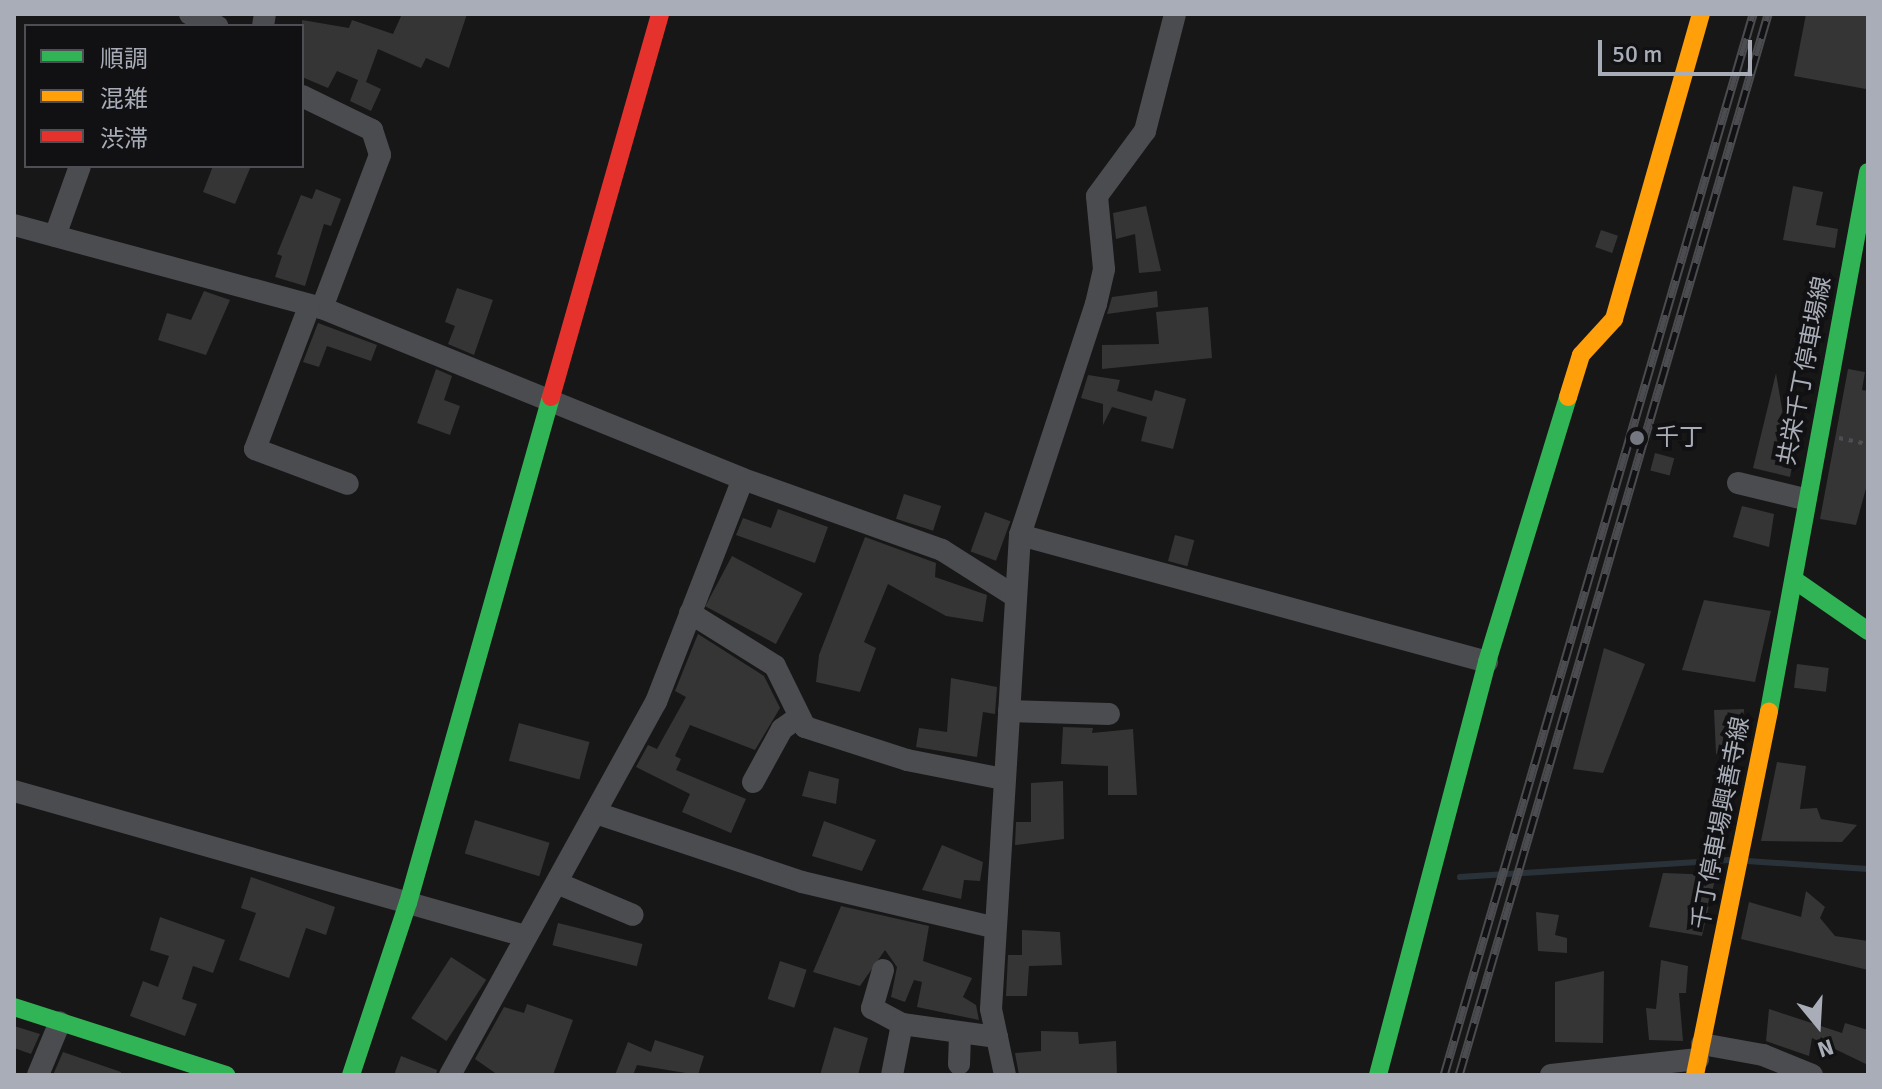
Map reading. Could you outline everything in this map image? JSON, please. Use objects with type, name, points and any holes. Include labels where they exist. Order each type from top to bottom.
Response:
[{"type":"street","points":[[190,14],[212,24]]},
{"type":"street","points":[[351,1075],[408,903],[547,402],[660,14]]},
{"type":"street","points":[[1005,1075],[997,1037],[993,927],[1009,711],[1013,595],[1020,535],[1096,304],[1104,269],[1097,196],[1145,131],[1175,14]]},
{"type":"street","points":[[1378,1075],[1487,662],[1581,355],[1614,319],[1696,15]]},
{"type":"street","points":[[304,97],[372,130],[380,155],[255,449],[348,484]]},
{"type":"street","points":[[55,236],[79,168]]},
{"type":"street","name":"共栄千丁停車場線","points":[[1796,581],[1804,499],[1868,173]]},
{"type":"street","points":[[14,225],[316,308],[743,479],[942,550],[1013,595]]},
{"type":"street","points":[[450,1075],[656,702],[743,479]]},
{"type":"street","points":[[1738,483],[1804,499]]},
{"type":"street","points":[[1020,535],[1487,662]]},
{"type":"street","points":[[1796,581],[1868,631]]},
{"type":"street","name":"千丁停車場興善寺線","points":[[1698,1059],[1796,581]]},
{"type":"street","points":[[690,613],[775,666],[805,727],[907,760],[1003,779]]},
{"type":"street","points":[[1009,711],[1109,714]]},
{"type":"street","points":[[753,782],[782,729],[798,718]]},
{"type":"street","points":[[14,791],[525,936]]},
{"type":"street","points":[[596,813],[787,878],[993,927]]},
{"type":"street","points":[[557,883],[633,915]]},
{"type":"street","points":[[883,970],[872,1008],[902,1024],[960,1036],[997,1037]]},
{"type":"street","points":[[14,1007],[226,1075]]},
{"type":"street","points":[[38,1075],[60,1022]]},
{"type":"street","points":[[892,1075],[902,1024]]},
{"type":"street","points":[[959,1064],[960,1036]]},
{"type":"street","points":[[1551,1075],[1763,1055],[1812,1075]]},
{"type":"path","points":[[1819,434],[1868,444]]},
{"type":"building","points":[[402,14],[467,14],[449,68],[426,58],[421,68],[378,49],[366,82],[381,89],[371,111],[350,101],[358,80],[337,71],[328,88],[304,78],[302,20],[349,28],[352,20],[393,34]]},
{"type":"building","points":[[1806,14],[1868,14],[1866,89],[1794,76]]},
{"type":"building","points":[[212,168],[250,168],[235,204],[203,192]]},
{"type":"building","points":[[1793,186],[1823,192],[1816,225],[1838,229],[1835,248],[1783,240]]},
{"type":"building","points":[[316,189],[341,199],[331,226],[324,224],[305,286],[275,277],[282,256],[277,254],[301,195],[312,199]]},
{"type":"building","points":[[1146,206],[1161,271],[1139,273],[1135,234],[1116,239],[1113,213]]},
{"type":"building","points":[[1601,230],[1618,236],[1612,253],[1595,247]]},
{"type":"building","points":[[457,288],[493,300],[474,355],[448,344],[455,326],[445,322]]},
{"type":"building","points":[[204,291],[230,300],[206,355],[158,340],[167,313],[191,320]]},
{"type":"building","points":[[1157,291],[1158,307],[1107,314],[1112,297]]},
{"type":"building","points":[[1208,307],[1212,358],[1102,369],[1102,345],[1159,344],[1156,312]]},
{"type":"building","points":[[318,323],[377,345],[371,361],[327,346],[319,367],[303,362]]},
{"type":"building","points":[[436,369],[452,376],[444,400],[460,406],[450,435],[417,423]]},
{"type":"building","points":[[1848,369],[1865,372],[1862,390],[1868,391],[1868,481],[1856,525],[1820,519]]},
{"type":"building","points":[[1776,373],[1785,427],[1799,431],[1790,477],[1753,468]]},
{"type":"building","points":[[1088,375],[1120,380],[1117,391],[1152,401],[1155,390],[1186,399],[1173,449],[1141,441],[1147,417],[1112,407],[1103,425],[1103,404],[1081,398]]},
{"type":"building","points":[[1655,453],[1674,458],[1670,476],[1650,470]]},
{"type":"building","points":[[904,494],[941,506],[933,531],[896,519]]},
{"type":"building","points":[[1742,506],[1774,514],[1769,547],[1733,537]]},
{"type":"building","points":[[778,509],[828,527],[815,563],[736,535],[743,518],[771,528]]},
{"type":"building","points":[[985,512],[1010,521],[996,561],[971,551]]},
{"type":"building","points":[[1175,535],[1194,540],[1187,566],[1168,561]]},
{"type":"building","points":[[865,537],[936,563],[935,577],[987,595],[983,622],[946,616],[888,584],[864,642],[876,648],[860,692],[816,682],[819,655]]},
{"type":"building","points":[[732,556],[803,594],[776,644],[705,606]]},
{"type":"building","points":[[1704,600],[1771,611],[1755,682],[1682,670]]},
{"type":"building","points":[[698,634],[764,676],[780,708],[755,750],[690,725],[675,756],[681,759],[676,770],[746,799],[731,833],[682,812],[690,794],[636,767],[648,745],[657,749],[686,697],[675,691]]},
{"type":"building","points":[[1604,648],[1645,664],[1603,773],[1573,769]]},
{"type":"building","points":[[1797,664],[1829,668],[1826,692],[1794,688]]},
{"type":"building","points":[[951,678],[997,687],[995,714],[983,712],[977,757],[916,747],[919,728],[947,732]]},
{"type":"building","points":[[1744,709],[1742,754],[1716,754],[1714,710]]},
{"type":"building","points":[[519,723],[590,742],[579,780],[509,761]]},
{"type":"building","points":[[1063,727],[1093,728],[1092,733],[1133,729],[1137,795],[1108,795],[1108,766],[1061,764]]},
{"type":"building","points":[[1777,762],[1806,766],[1800,809],[1817,808],[1821,819],[1857,825],[1842,842],[1761,841]]},
{"type":"building","points":[[809,771],[839,779],[836,804],[802,796]]},
{"type":"building","points":[[1063,781],[1064,839],[1015,845],[1016,822],[1031,822],[1031,783]]},
{"type":"building","points":[[475,820],[550,843],[539,876],[465,853]]},
{"type":"building","points":[[824,821],[876,840],[862,871],[812,856]]},
{"type":"building","points":[[942,845],[983,862],[980,881],[964,880],[961,899],[922,890]]},
{"type":"building","points":[[1663,873],[1716,875],[1702,936],[1649,927]]},
{"type":"building","points":[[251,877],[335,907],[326,935],[306,928],[289,978],[239,960],[256,913],[241,908]]},
{"type":"building","points":[[1806,891],[1825,907],[1820,918],[1835,936],[1868,941],[1868,970],[1741,939],[1749,902],[1801,917]]},
{"type":"building","points":[[841,906],[929,926],[923,961],[972,978],[963,997],[976,1005],[979,1020],[917,1007],[922,982],[914,980],[905,1002],[891,997],[897,967],[885,950],[860,986],[813,972]]},
{"type":"building","points":[[1536,912],[1559,915],[1555,935],[1567,938],[1567,953],[1538,951]]},
{"type":"building","points":[[160,917],[225,940],[213,973],[193,966],[182,999],[197,1004],[185,1036],[130,1016],[143,981],[158,987],[169,956],[150,950]]},
{"type":"building","points":[[558,923],[642,944],[637,966],[552,945]]},
{"type":"building","points":[[1022,930],[1060,932],[1062,965],[1029,966],[1027,996],[1006,996],[1008,955],[1022,955]]},
{"type":"building","points":[[451,957],[486,980],[446,1041],[411,1018]]},
{"type":"building","points":[[1661,960],[1688,966],[1686,993],[1679,993],[1683,1041],[1649,1040],[1646,1008],[1656,1009]]},
{"type":"building","points":[[780,961],[807,970],[794,1008],[768,999]]},
{"type":"building","points":[[1604,971],[1603,1043],[1555,1042],[1555,982]]},
{"type":"building","points":[[527,1004],[573,1020],[553,1075],[498,1075],[475,1059],[504,1007],[524,1013]]},
{"type":"building","points":[[1769,1009],[1842,1033],[1845,1023],[1868,1030],[1868,1065],[1812,1038],[1809,1056],[1766,1041]]},
{"type":"building","points":[[14,1026],[40,1034],[31,1054],[14,1048]]},
{"type":"building","points":[[834,1027],[868,1038],[858,1075],[820,1075]]},
{"type":"building","points":[[1041,1031],[1078,1032],[1079,1044],[1116,1041],[1117,1075],[1019,1075],[1015,1053],[1041,1051]]},
{"type":"building","points":[[655,1040],[704,1056],[698,1075],[637,1065],[633,1075],[615,1075],[628,1042],[651,1052]]},
{"type":"building","points":[[63,1052],[121,1072],[121,1075],[53,1075]]},
{"type":"building","points":[[401,1056],[437,1070],[436,1075],[394,1075]]},
{"type":"waterway","points":[[1460,877],[1732,860]]},
{"type":"waterway","points":[[1747,861],[1868,869]]},
{"type":"railway","points":[[1444,1075],[1753,14]]},
{"type":"railway","points":[[1459,1075],[1768,14]]},
{"type":"traffic: fast","points":[[1769,711],[1868,172]]},
{"type":"traffic: fast","points":[[351,1075],[408,903],[551,397]]},
{"type":"traffic: fast","points":[[1378,1075],[1487,662],[1568,397]]},
{"type":"traffic: fast","points":[[1796,581],[1868,631]]},
{"type":"traffic: fast","points":[[14,1007],[226,1075]]},
{"type":"traffic: slow","points":[[1568,397],[1581,355],[1614,319],[1701,14]]},
{"type":"traffic: slow","points":[[1695,1075],[1769,711]]},
{"type":"traffic: jam","points":[[551,397],[660,14]]},
{"type":"place","name":"千丁","points":[[1637,438]]}]
